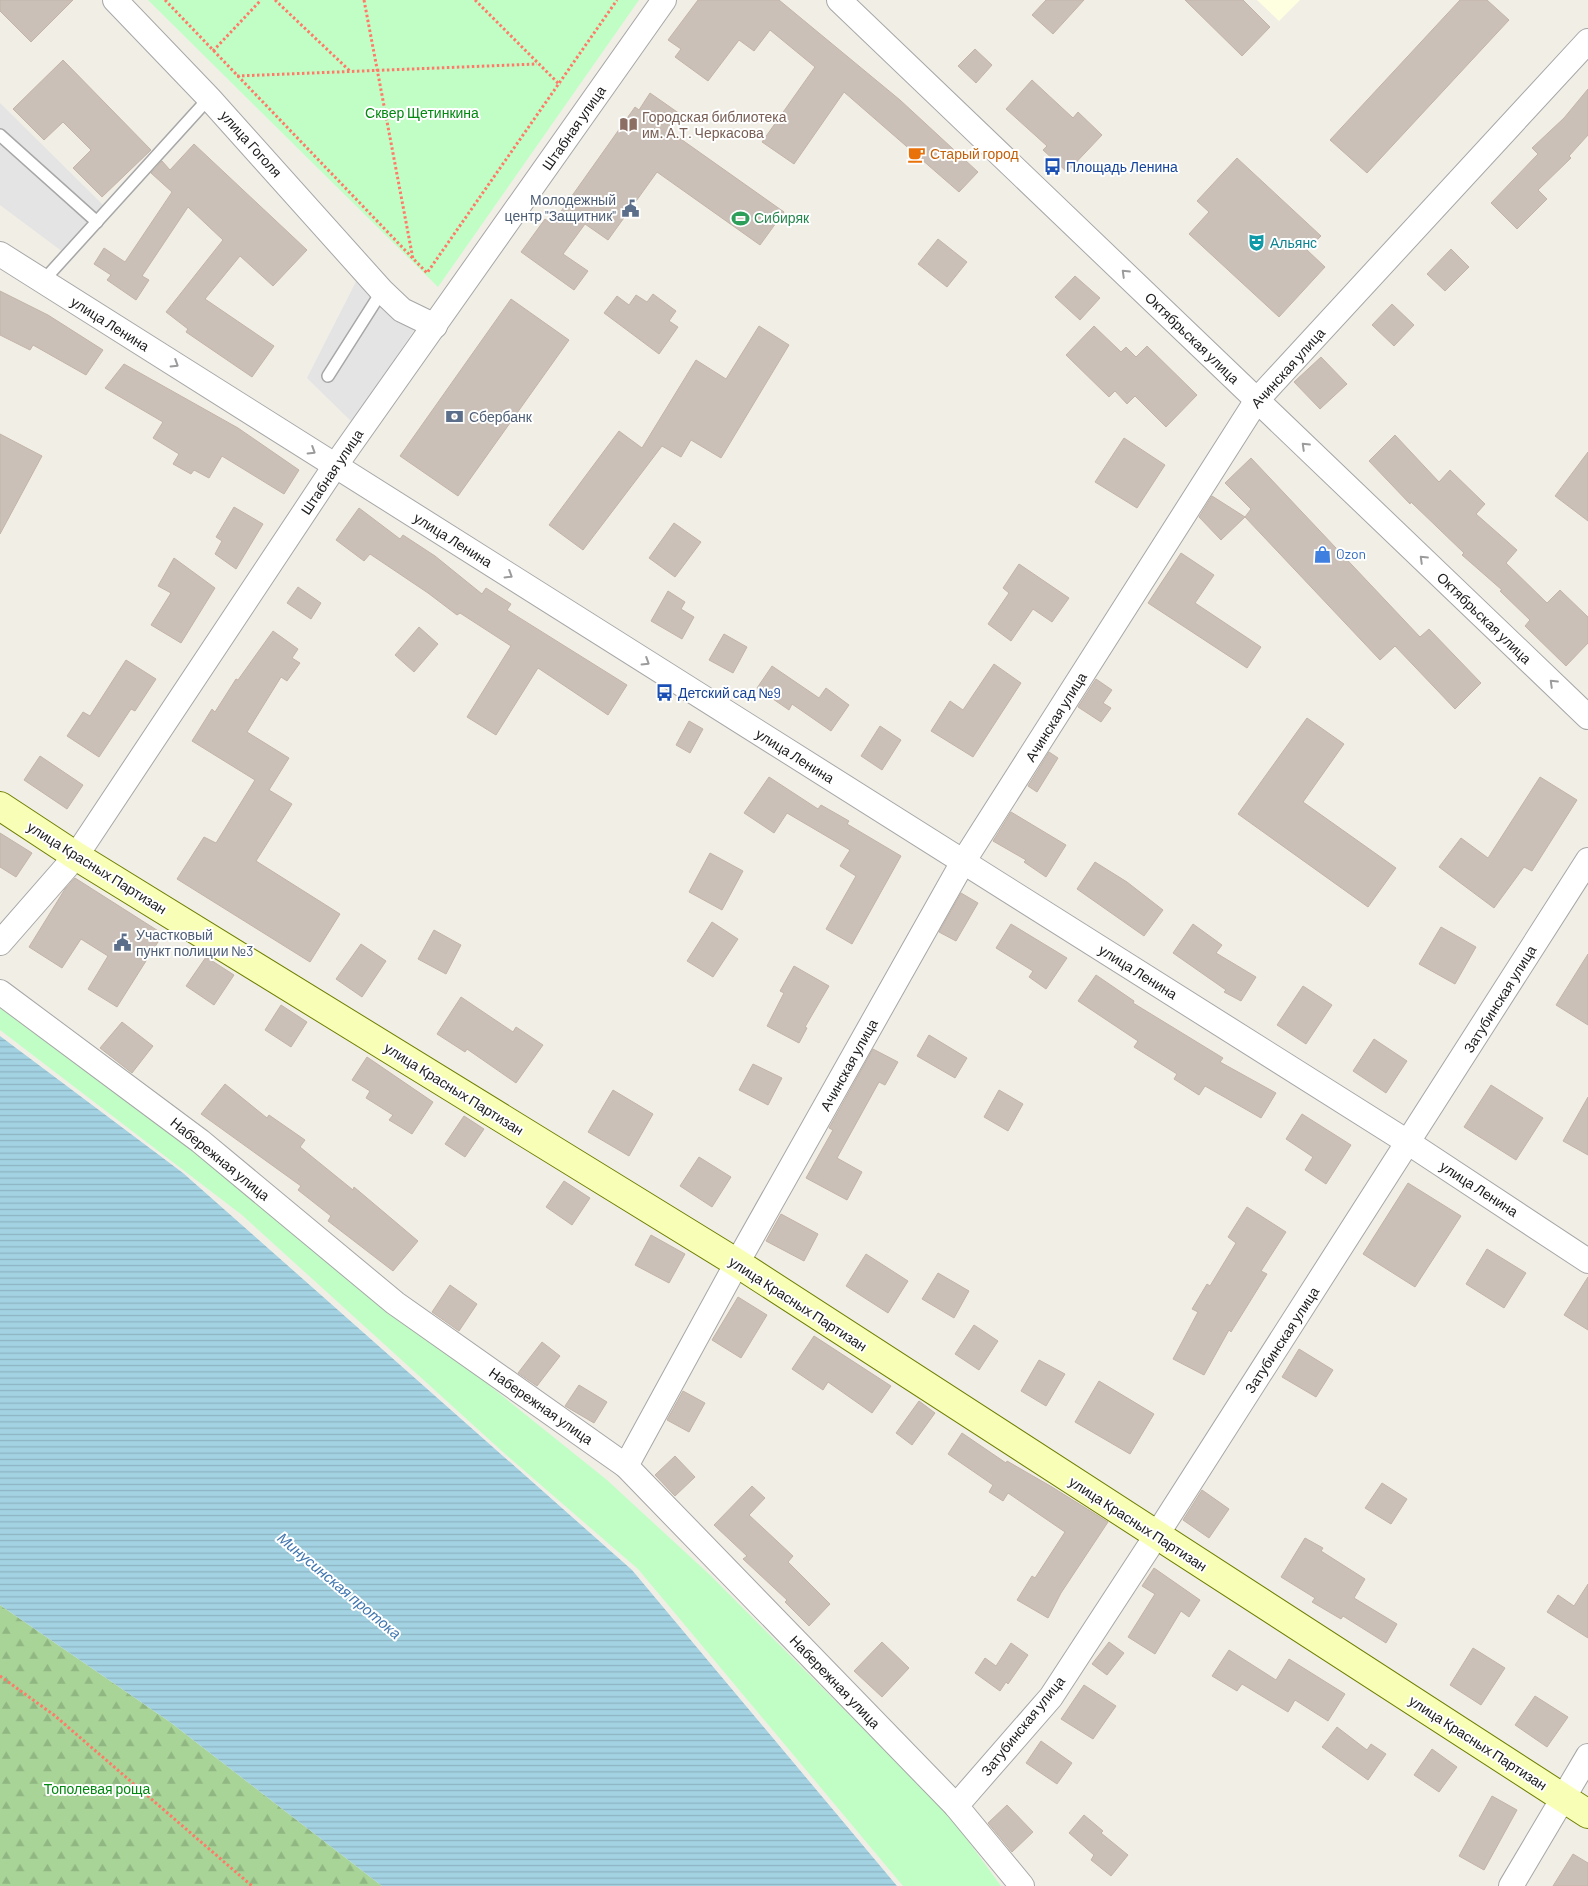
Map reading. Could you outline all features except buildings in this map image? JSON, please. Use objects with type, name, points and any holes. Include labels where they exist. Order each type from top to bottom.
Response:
[{"type":"main road","name":"улица Красных Партизан","points":[[0,806],[76,856],[737,1263],[1588,1814]]},
{"type":"street","name":"улица Гоголя","points":[[115,0],[210,98],[382,291],[402,310],[435,326]]},
{"type":"street","name":"Штабная улица","points":[[0,943],[76,856],[335,466],[664,0]]},
{"type":"street","name":"Октябрьская улица","points":[[839,0],[1588,717]]},
{"type":"street","name":"Ачинская улица","points":[[626,1466],[737,1263],[963,862],[1257,400],[1588,41]]},
{"type":"street","name":"улица Ленина","points":[[0,254],[1409,1143],[1588,1261]]},
{"type":"street","name":"Затубинская улица","points":[[956,1806],[1051,1697],[1409,1143],[1588,860]]},
{"type":"street","name":"Набережная улица","points":[[0,992],[200,1140],[395,1303],[626,1466],[956,1806],[1022,1886]]},
{"type":"street","points":[[1511,1886],[1588,1756]]},
{"type":"lane","points":[[43,281],[210,98]]},
{"type":"lane","points":[[0,136],[97,222]]},
{"type":"lane","points":[[328,376],[382,291]]},
{"type":"path","points":[[212,51],[261,0]]},
{"type":"path","points":[[275,0],[351,72]]},
{"type":"path","points":[[364,0],[413,259]]},
{"type":"path","points":[[475,0],[560,86]]},
{"type":"path","points":[[168,1],[212,51],[428,274],[560,86],[617,0]]},
{"type":"path","points":[[236,76],[537,64]]},
{"type":"path","points":[[0,1676],[54,1715],[252,1886]]},
{"type":"shaded area","points":[[1257,0],[1300,0],[1279,21]]},
{"type":"shaded area","points":[[0,103],[108,210],[67,255],[0,205]]},
{"type":"shaded area","points":[[364,266],[418,324],[353,423],[307,378]]},
{"type":"green space","name":"Сквер Щетинкина","points":[[148,0],[639,0],[438,287]]},
{"type":"green space","points":[[0,1000],[348,1272],[607,1480],[710,1575],[950,1816],[1001,1886],[903,1886],[638,1569],[504,1453],[242,1215],[0,1030]]},
{"type":"green space","name":"Тополевая роща","points":[[0,1605],[170,1722],[382,1886],[0,1886]]},
{"type":"water","name":"Минусинская протока","points":[[0,1036],[183,1173],[632,1570],[897,1886],[382,1886],[170,1722],[0,1605]]},
{"type":"place","name":"Городская библиотека им. А.Т. Черкасова","points":[[628,125]]},
{"type":"place","name":"Старый город","points":[[916,154]]},
{"type":"place","name":"Площадь Ленина","points":[[1052,167]]},
{"type":"place","name":"Молодежный центр \"Защитник\"","points":[[630,208]]},
{"type":"place","name":"Сибиряк","points":[[740,218]]},
{"type":"place","name":"Альянс","points":[[1256,243]]},
{"type":"place","name":"Сбербанк","points":[[455,417]]},
{"type":"place","name":"Ozon","points":[[1322,554]]},
{"type":"place","name":"Детский сад №9","points":[[664,693]]},
{"type":"place","name":"Участковый пункт полиции №3","points":[[122,943]]}]
